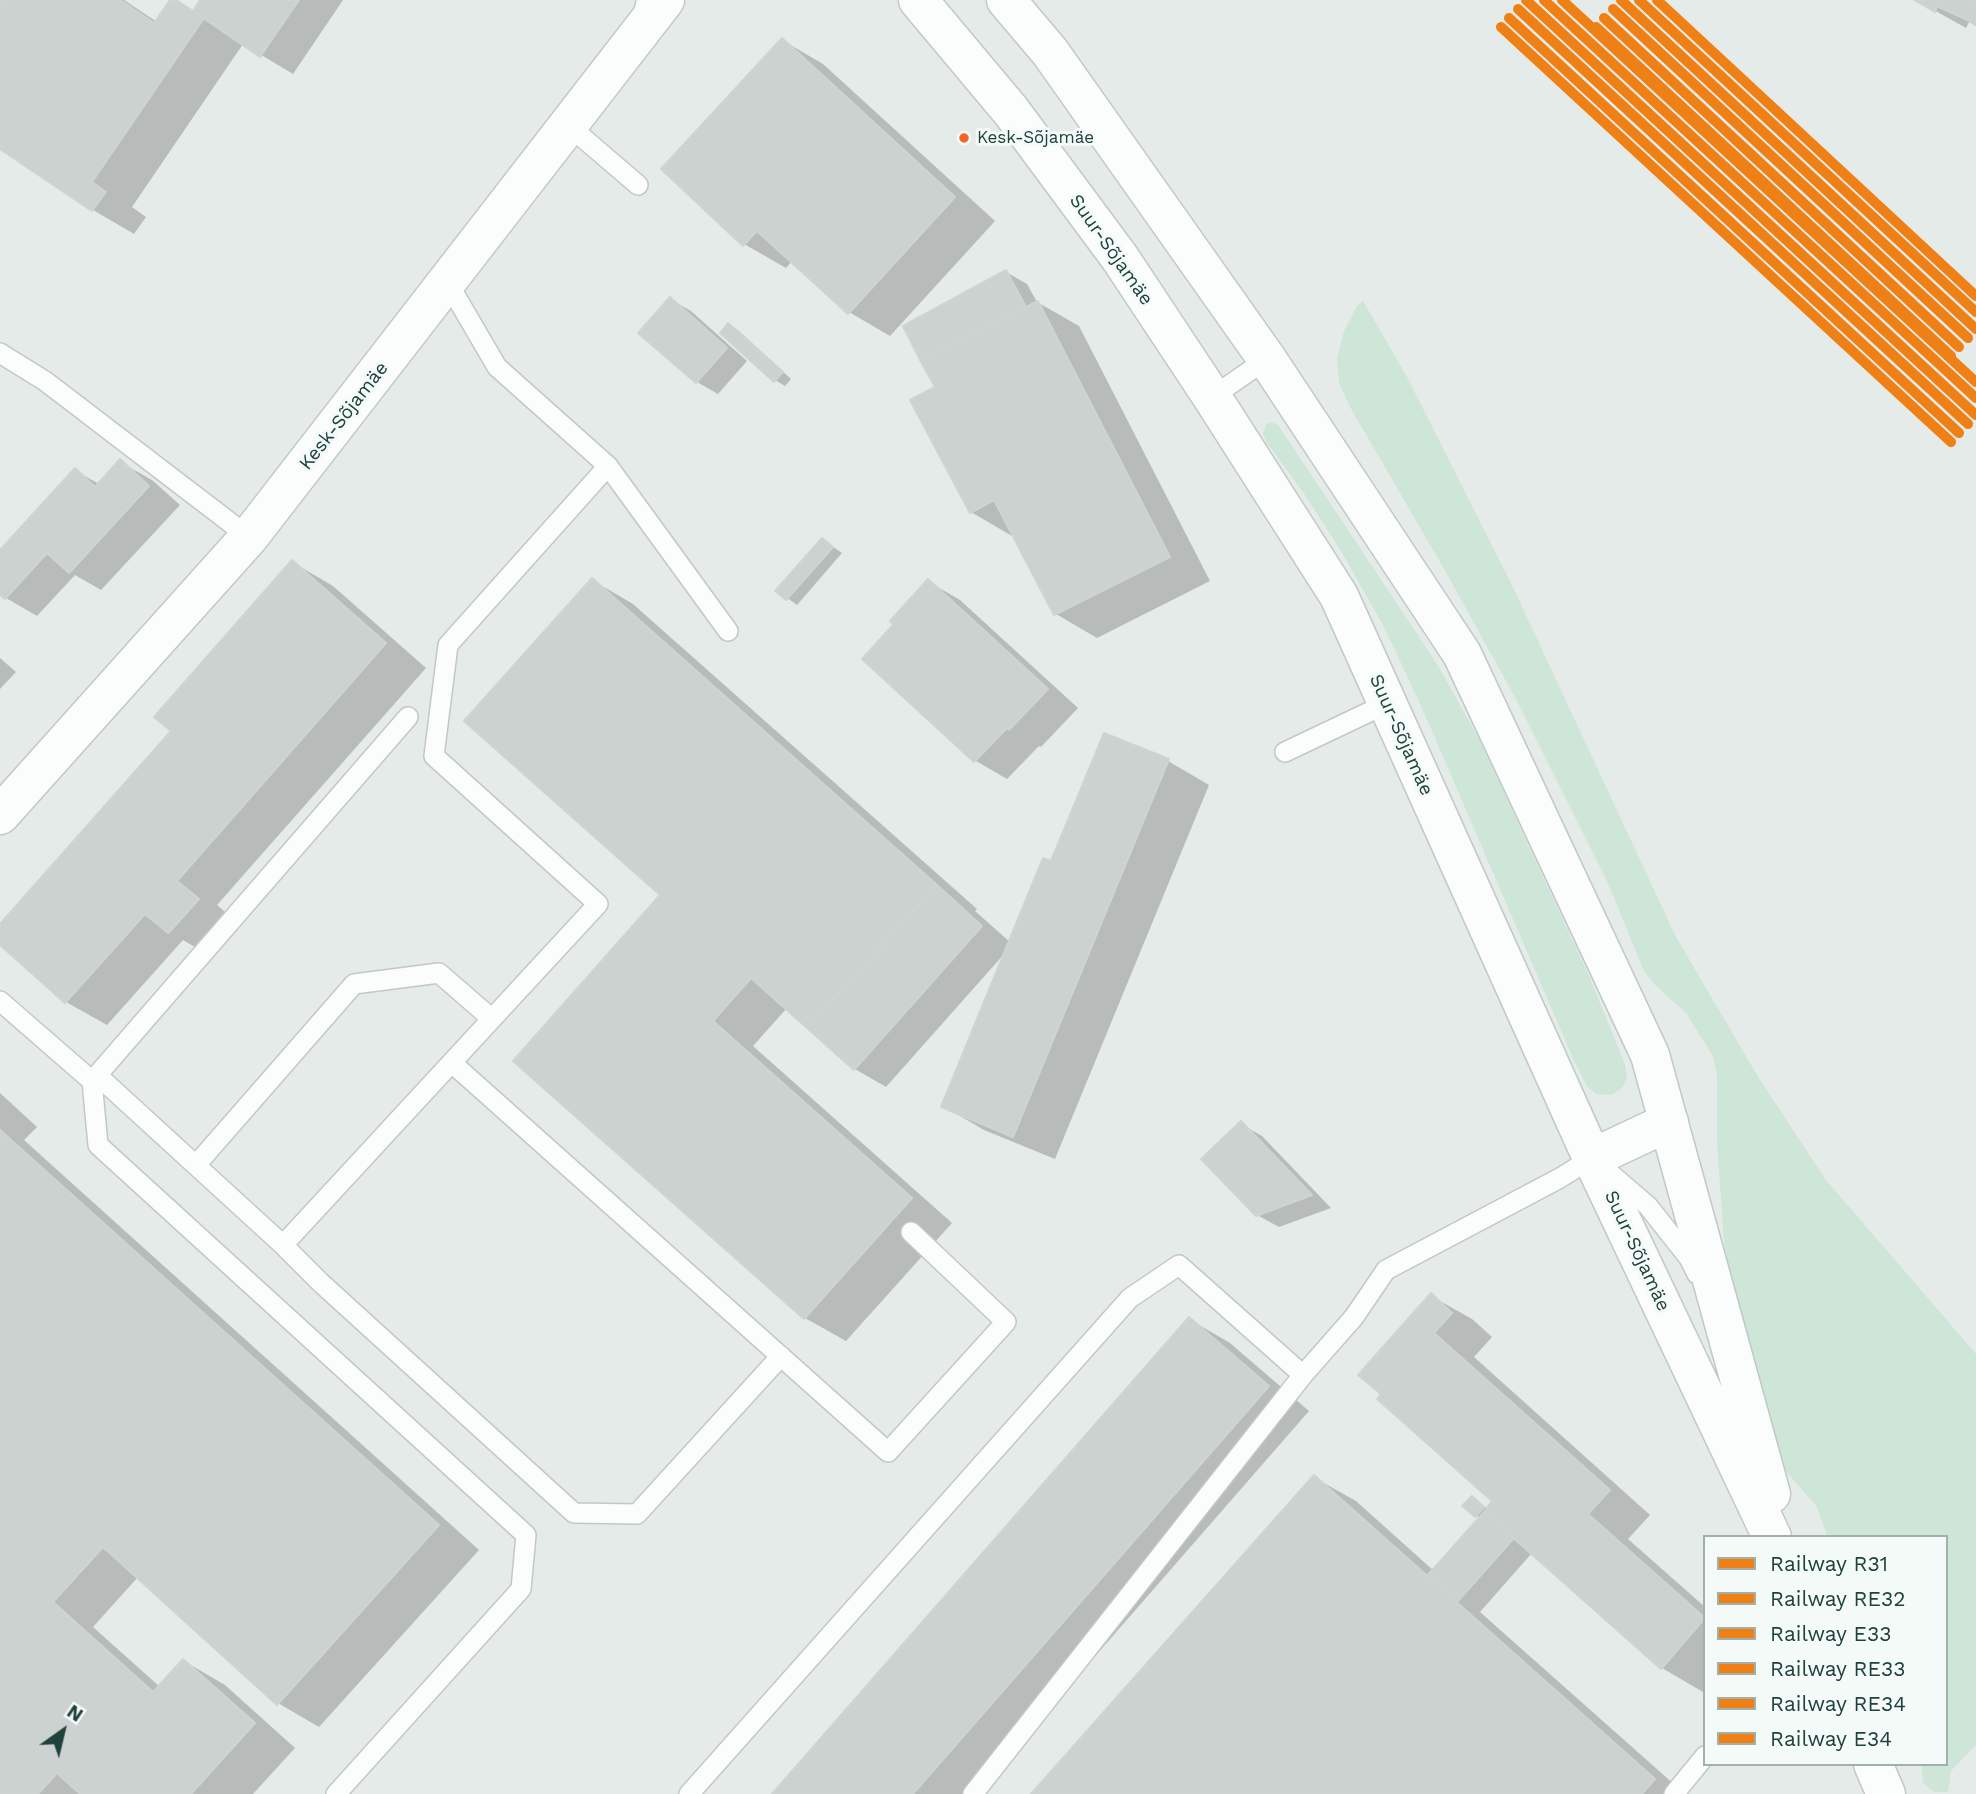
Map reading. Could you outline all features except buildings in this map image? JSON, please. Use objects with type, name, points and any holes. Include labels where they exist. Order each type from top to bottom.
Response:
[{"type":"main road","name":"Suur-Sõjamäe","points":[[918,0],[1011,111],[1120,258],[1339,596],[1592,1158],[1771,1535]]},
{"type":"main road","points":[[1006,0],[1050,52],[1267,359],[1462,654],[1650,1055],[1782,1535]]},
{"type":"main road","name":"Kesk-Sõjamäe","points":[[0,814],[250,537],[448,283],[658,5]]},
{"type":"main road","points":[[1592,1158],[1669,1122]]},
{"type":"main road","points":[[1874,1766],[1886,1794]]},
{"type":"lane","points":[[568,125],[638,185]]},
{"type":"lane","points":[[448,283],[497,367],[608,466],[728,631]]},
{"type":"lane","points":[[0,353],[45,381],[250,537]]},
{"type":"lane","points":[[1212,397],[1267,359]]},
{"type":"lane","points":[[283,1245],[598,904],[435,755],[448,645],[608,466]]},
{"type":"lane","points":[[1285,752],[1386,704]]},
{"type":"lane","points":[[337,1794],[521,1589],[526,1535],[98,1145],[95,1078],[408,718]]},
{"type":"lane","points":[[197,1166],[354,984],[439,972],[492,1019]]},
{"type":"lane","points":[[0,1001],[197,1166],[331,1293],[574,1513],[637,1514],[781,1356]]},
{"type":"lane","points":[[452,1063],[888,1452],[1006,1322],[911,1232]]},
{"type":"lane","points":[[973,1794],[1303,1375],[1354,1317],[1385,1270],[1560,1178],[1592,1158],[1648,1206],[1681,1247],[1728,1334]]},
{"type":"lane","points":[[690,1794],[1130,1298],[1180,1265],[1303,1375]]},
{"type":"lane","points":[[1674,1794],[1703,1758]]},
{"type":"green space","points":[[1363,301],[1406,375],[1511,583],[1676,937],[1760,1080],[1826,1180],[1976,1354],[1976,1745],[1951,1771],[1948,1792],[1934,1792],[1923,1783],[1921,1766],[1948,1766],[1948,1535],[1827,1535],[1817,1507],[1778,1462],[1741,1331],[1724,1242],[1717,1142],[1717,1076],[1713,1056],[1686,1013],[1655,985],[1644,971],[1607,881],[1517,701],[1350,407],[1339,383],[1337,359],[1344,331],[1357,306]]},
{"type":"green space","points":[[1271,422],[1278,425],[1437,664],[1479,739],[1589,976],[1625,1064],[1627,1078],[1622,1088],[1611,1095],[1596,1094],[1587,1086],[1575,1063],[1422,708],[1384,627],[1341,551],[1267,443],[1263,434],[1266,425]]},
{"type":"rail line","name":"R31","points":[[1526,0],[1976,415]]},
{"type":"rail line","name":"E33","points":[[1544,0],[1976,398]]},
{"type":"rail line","name":"RE34","points":[[1562,0],[1976,382]]},
{"type":"rail line","name":"R31","points":[[1621,0],[1976,329]]},
{"type":"rail line","name":"E33","points":[[1639,0],[1976,312]]},
{"type":"rail line","name":"RE34","points":[[1657,0],[1976,296]]},
{"type":"rail line","name":"RE32","points":[[1518,9],[1968,424]]},
{"type":"rail line","name":"RE32","points":[[1613,9],[1968,338]]},
{"type":"rail line","name":"RE33","points":[[1509,18],[1959,433]]},
{"type":"rail line","name":"RE33","points":[[1604,18],[1959,347]]},
{"type":"rail line","name":"E34","points":[[1501,27],[1951,442]]},
{"type":"rail line","name":"E34","points":[[1596,27],[1951,356]]},
{"type":"place","name":"Kesk-Sõjamäe","points":[[964,138]]}]
